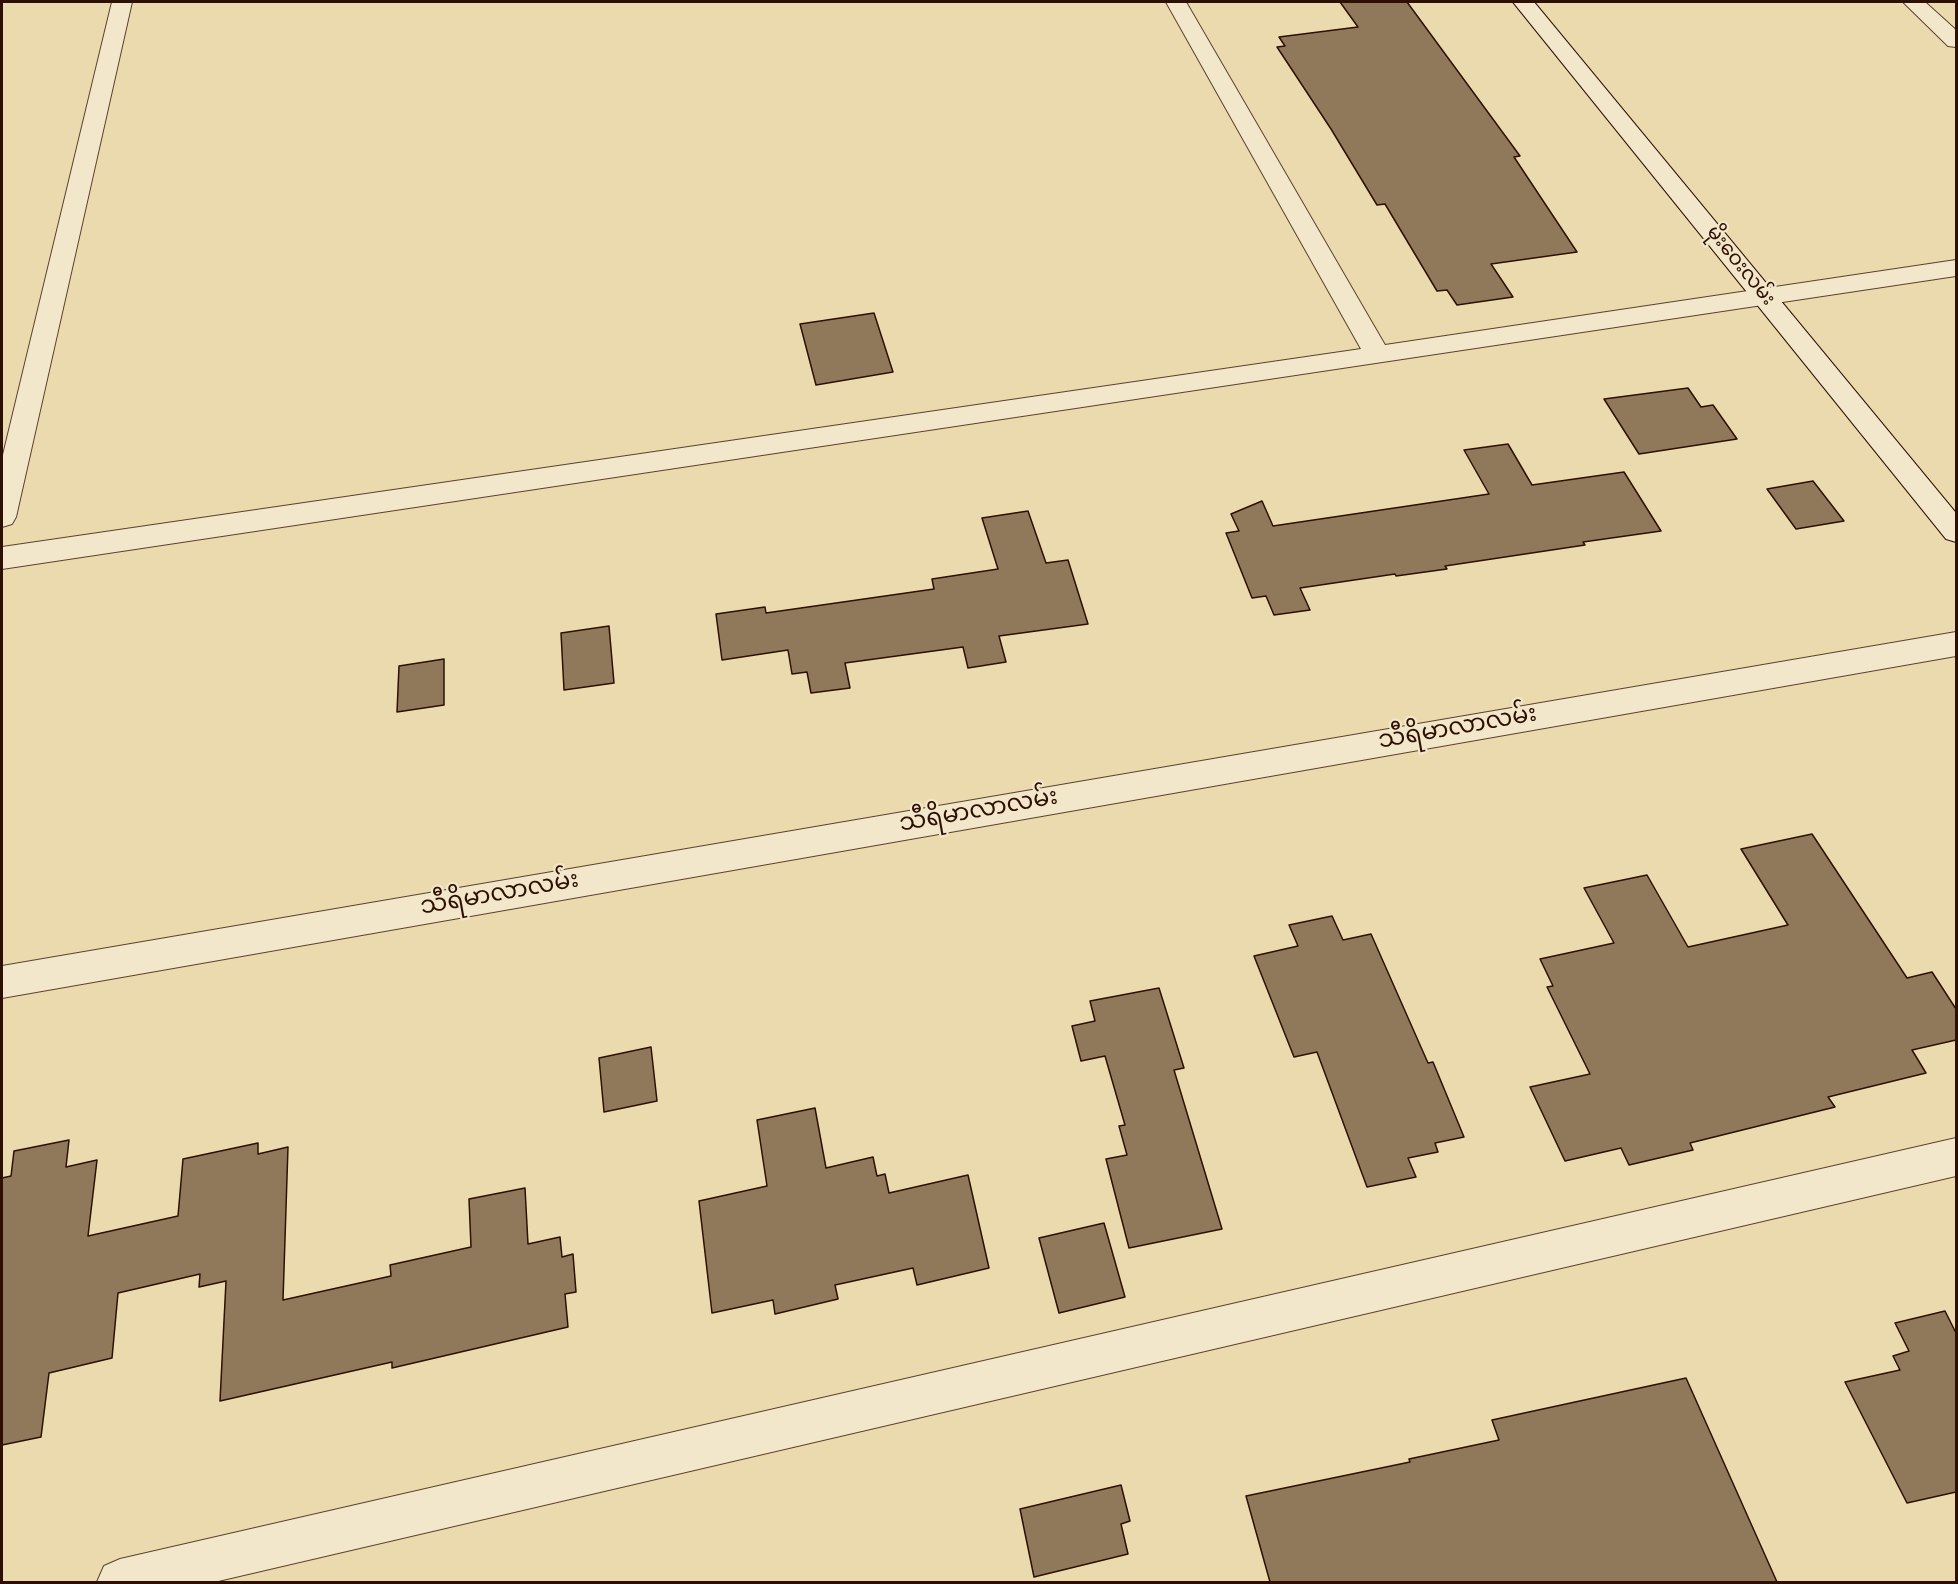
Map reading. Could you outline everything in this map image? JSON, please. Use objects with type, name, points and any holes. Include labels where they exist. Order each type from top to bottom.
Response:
[{"type":"street","points":[[2,517],[122,2]]},
{"type":"street","points":[[1176,2],[1377,354]]},
{"type":"street","name":"မိုးဝေးလမ်း","points":[[1523,2],[1956,532]]},
{"type":"street","points":[[1913,2],[1956,41]]},
{"type":"street","points":[[2,558],[1956,268]]},
{"type":"street","name":"သီရိမာလာလမ်း","points":[[2,982],[1956,644]]},
{"type":"street","points":[[120,1582],[1956,1157]]},
{"type":"building","points":[[1340,2],[1407,2],[1520,156],[1514,157],[1577,252],[1491,264],[1513,297],[1457,305],[1447,290],[1437,291],[1385,204],[1377,205],[1277,47],[1285,46],[1279,37],[1358,27]]},
{"type":"building","points":[[874,313],[893,372],[816,385],[800,324]]},
{"type":"building","points":[[1688,388],[1701,407],[1713,405],[1737,439],[1639,454],[1604,399]]},
{"type":"building","points":[[1508,444],[1532,485],[1624,472],[1661,531],[1445,566],[1447,569],[1300,588],[1310,610],[1274,615],[1266,596],[1252,598],[1226,533],[1239,531],[1231,514],[1262,501],[1273,526],[1489,494],[1464,450]]},
{"type":"building","points":[[1813,481],[1844,521],[1796,529],[1767,489]]},
{"type":"building","points":[[1028,511],[1046,563],[1068,560],[1088,624],[999,636],[1006,662],[968,668],[963,647],[845,663],[850,688],[811,693],[807,672],[792,674],[788,650],[722,660],[716,614],[765,607],[766,613],[934,589],[932,579],[998,569],[982,518]]},
{"type":"building","points":[[609,626],[614,683],[564,690],[561,633]]},
{"type":"building","points":[[444,659],[444,705],[397,712],[399,666]]},
{"type":"building","points":[[1812,834],[1907,978],[1932,972],[1956,1009],[1956,1040],[1912,1050],[1926,1073],[1828,1097],[1835,1107],[1690,1143],[1693,1150],[1629,1165],[1621,1148],[1565,1161],[1530,1087],[1590,1074],[1547,987],[1553,986],[1540,959],[1614,943],[1584,888],[1647,875],[1688,947],[1788,925],[1741,849]]},
{"type":"building","points":[[1332,916],[1343,940],[1371,934],[1428,1063],[1433,1062],[1464,1137],[1435,1143],[1438,1152],[1408,1158],[1416,1177],[1367,1187],[1317,1052],[1294,1057],[1254,956],[1298,946],[1289,925]]},
{"type":"building","points":[[1159,988],[1184,1068],[1174,1070],[1222,1229],[1129,1248],[1106,1159],[1127,1155],[1119,1126],[1125,1125],[1105,1056],[1081,1061],[1072,1026],[1095,1021],[1090,1001]]},
{"type":"building","points":[[651,1047],[657,1101],[604,1112],[599,1058]]},
{"type":"building","points":[[815,1108],[826,1168],[873,1157],[877,1176],[885,1174],[889,1193],[968,1175],[989,1268],[917,1285],[913,1268],[835,1285],[838,1299],[775,1314],[773,1300],[712,1313],[699,1201],[767,1186],[757,1120]]},
{"type":"building","points":[[69,1140],[66,1167],[97,1160],[88,1236],[178,1216],[183,1159],[258,1143],[258,1154],[288,1147],[283,1300],[391,1276],[390,1265],[471,1247],[469,1199],[525,1188],[528,1244],[560,1237],[562,1257],[573,1254],[576,1292],[565,1294],[568,1327],[392,1368],[392,1362],[220,1401],[226,1281],[199,1287],[200,1274],[118,1293],[112,1358],[49,1373],[41,1437],[2,1445],[2,1178],[11,1176],[14,1151]]},
{"type":"building","points":[[1104,1223],[1125,1297],[1059,1313],[1039,1238]]},
{"type":"building","points":[[1945,1311],[1956,1333],[1956,1492],[1907,1503],[1845,1382],[1900,1370],[1893,1356],[1909,1351],[1895,1323]]},
{"type":"building","points":[[1686,1378],[1777,1582],[1270,1582],[1246,1496],[1410,1462],[1409,1459],[1499,1440],[1492,1420]]},
{"type":"building","points":[[1121,1485],[1130,1521],[1121,1524],[1128,1554],[1034,1577],[1020,1509]]}]
